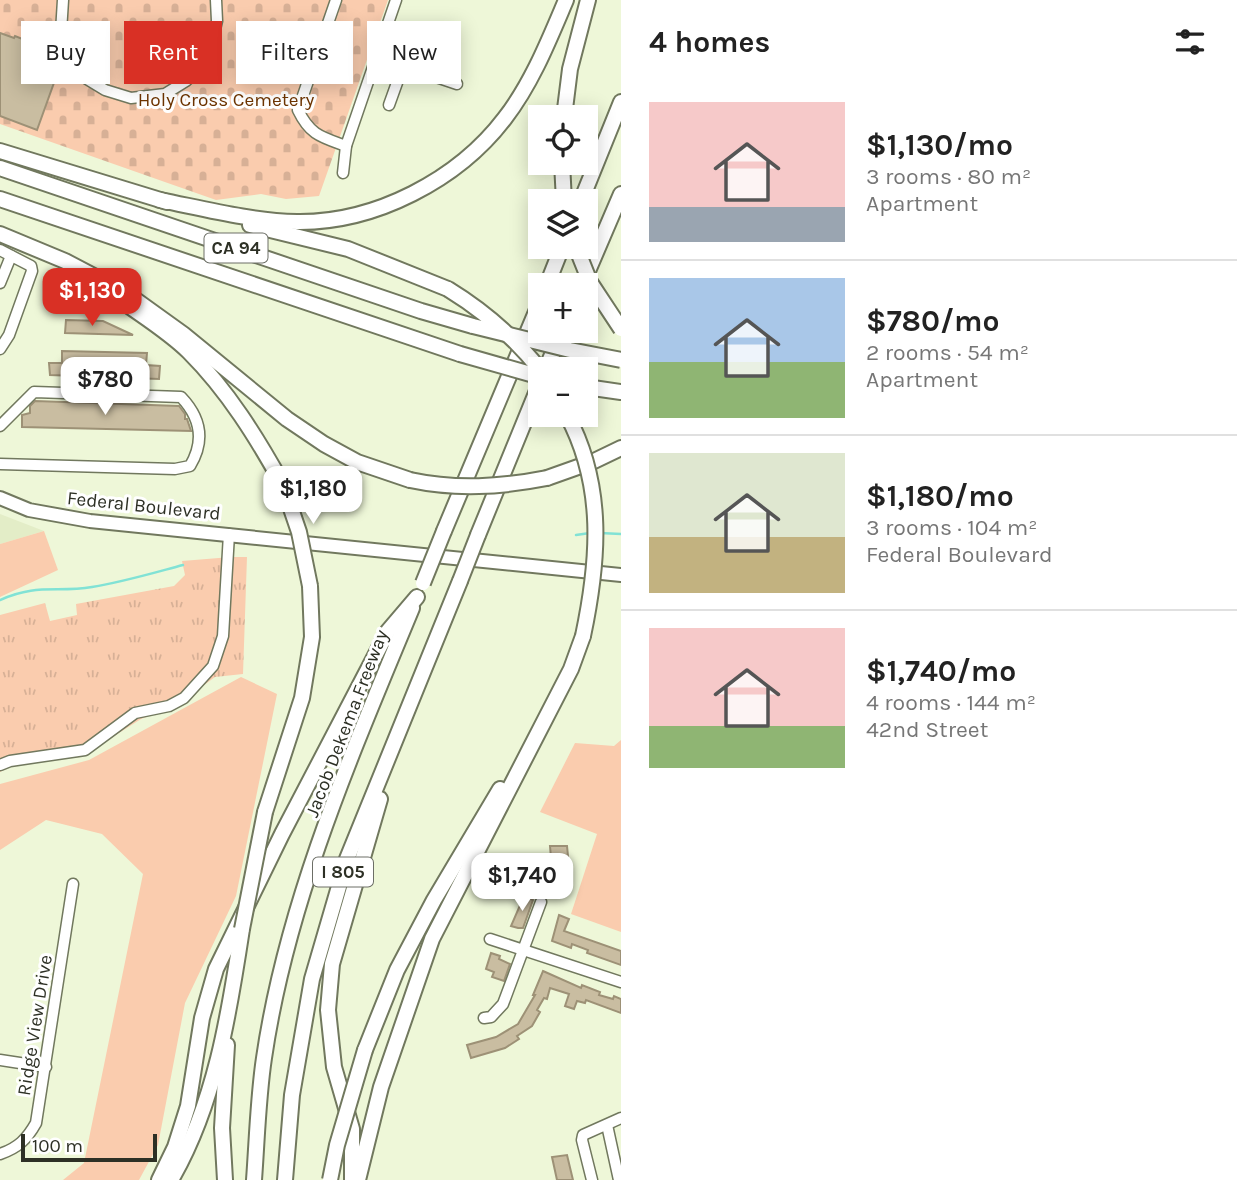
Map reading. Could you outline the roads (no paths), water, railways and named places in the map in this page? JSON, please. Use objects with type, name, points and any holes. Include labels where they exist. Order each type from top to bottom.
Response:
[{"type":"highway","points":[[160,200],[251,218],[297,222],[348,216],[407,196],[457,166],[505,119],[528,84],[566,0]]},
{"type":"highway","points":[[566,105],[570,69],[588,0]]},
{"type":"highway","points":[[586,189],[621,102]]},
{"type":"highway","points":[[0,151],[160,200],[348,249],[448,289],[495,322],[531,357]]},
{"type":"highway","name":"CA 94","points":[[0,168],[421,311],[473,327],[621,360]]},
{"type":"highway","points":[[587,273],[621,194]]},
{"type":"highway","name":"CA 94","points":[[0,198],[528,375]]},
{"type":"highway","points":[[602,241],[621,219]]},
{"type":"highway","points":[[0,233],[65,261],[143,304],[287,419],[357,462],[410,480],[494,487],[547,478],[621,448]]},
{"type":"highway","points":[[581,259],[590,282],[621,329]]},
{"type":"highway","points":[[65,261],[188,351],[230,399],[283,485],[299,532],[310,586],[312,637],[302,698],[265,812],[231,1001],[222,1128],[225,1180]]},
{"type":"highway","name":"Jacob Dekema Freeway","points":[[254,1180],[264,1058],[285,959],[305,886],[353,752],[528,331]]},
{"type":"highway","points":[[598,389],[621,392]]},
{"type":"highway","name":"I 805","points":[[285,1180],[292,1095],[312,979],[347,859],[528,411]]},
{"type":"highway","points":[[358,1180],[381,1087],[432,939],[570,669],[583,636],[596,563],[597,517],[583,452],[572,427]]},
{"type":"highway","points":[[159,1180],[175,1147],[188,1107],[202,1018],[216,969],[282,834],[388,631],[416,597]]},
{"type":"highway","points":[[330,1180],[337,1145],[365,1050],[397,970],[428,911],[557,695]]},
{"type":"highway","points":[[352,1180],[352,1129],[334,1067],[328,1010],[332,964],[358,870],[411,701]]},
{"type":"highway","points":[[171,1180],[189,1146],[209,1093],[231,1001]]},
{"type":"main road","name":"Federal Boulevard","points":[[0,498],[29,510],[90,521],[621,575]]},
{"type":"street","points":[[63,0],[61,32],[66,54],[77,73],[106,90],[131,98],[165,94],[186,81],[203,65],[217,21],[217,1]]},
{"type":"street","points":[[336,0],[298,110],[306,127],[318,136],[346,146]]},
{"type":"street","points":[[389,21],[396,0]]},
{"type":"street","points":[[343,173],[346,146],[368,84]]},
{"type":"street","points":[[389,105],[397,84]]},
{"type":"street","points":[[0,250],[30,266],[32,271],[9,335],[0,349]]},
{"type":"street","points":[[0,284],[11,256]]},
{"type":"street","points":[[0,426],[34,392],[181,397],[198,421],[200,437],[198,453],[190,466],[175,470],[0,464]]},
{"type":"street","points":[[0,765],[10,761],[85,750],[135,713],[169,706],[184,698],[214,666],[223,636],[229,534]]},
{"type":"street","name":"Ridge View Drive","points":[[0,1154],[14,1149],[28,1137],[36,1123],[73,884]]},
{"type":"street","points":[[484,1018],[491,1017],[503,1004],[541,902]]},
{"type":"street","points":[[490,939],[621,982]]},
{"type":"street","points":[[0,1060],[46,1067]]},
{"type":"street","points":[[592,1180],[583,1135],[621,1118]]},
{"type":"street","points":[[607,1125],[619,1180]]},
{"type":"waterway","points":[[576,535],[590,533]]},
{"type":"waterway","points":[[600,533],[621,534]]},
{"type":"waterway","points":[[0,600],[36,590],[80,589],[104,585],[183,565]]},
{"type":"park label","name":"Holy Cross Cemetery","points":[[226,99]]}]
